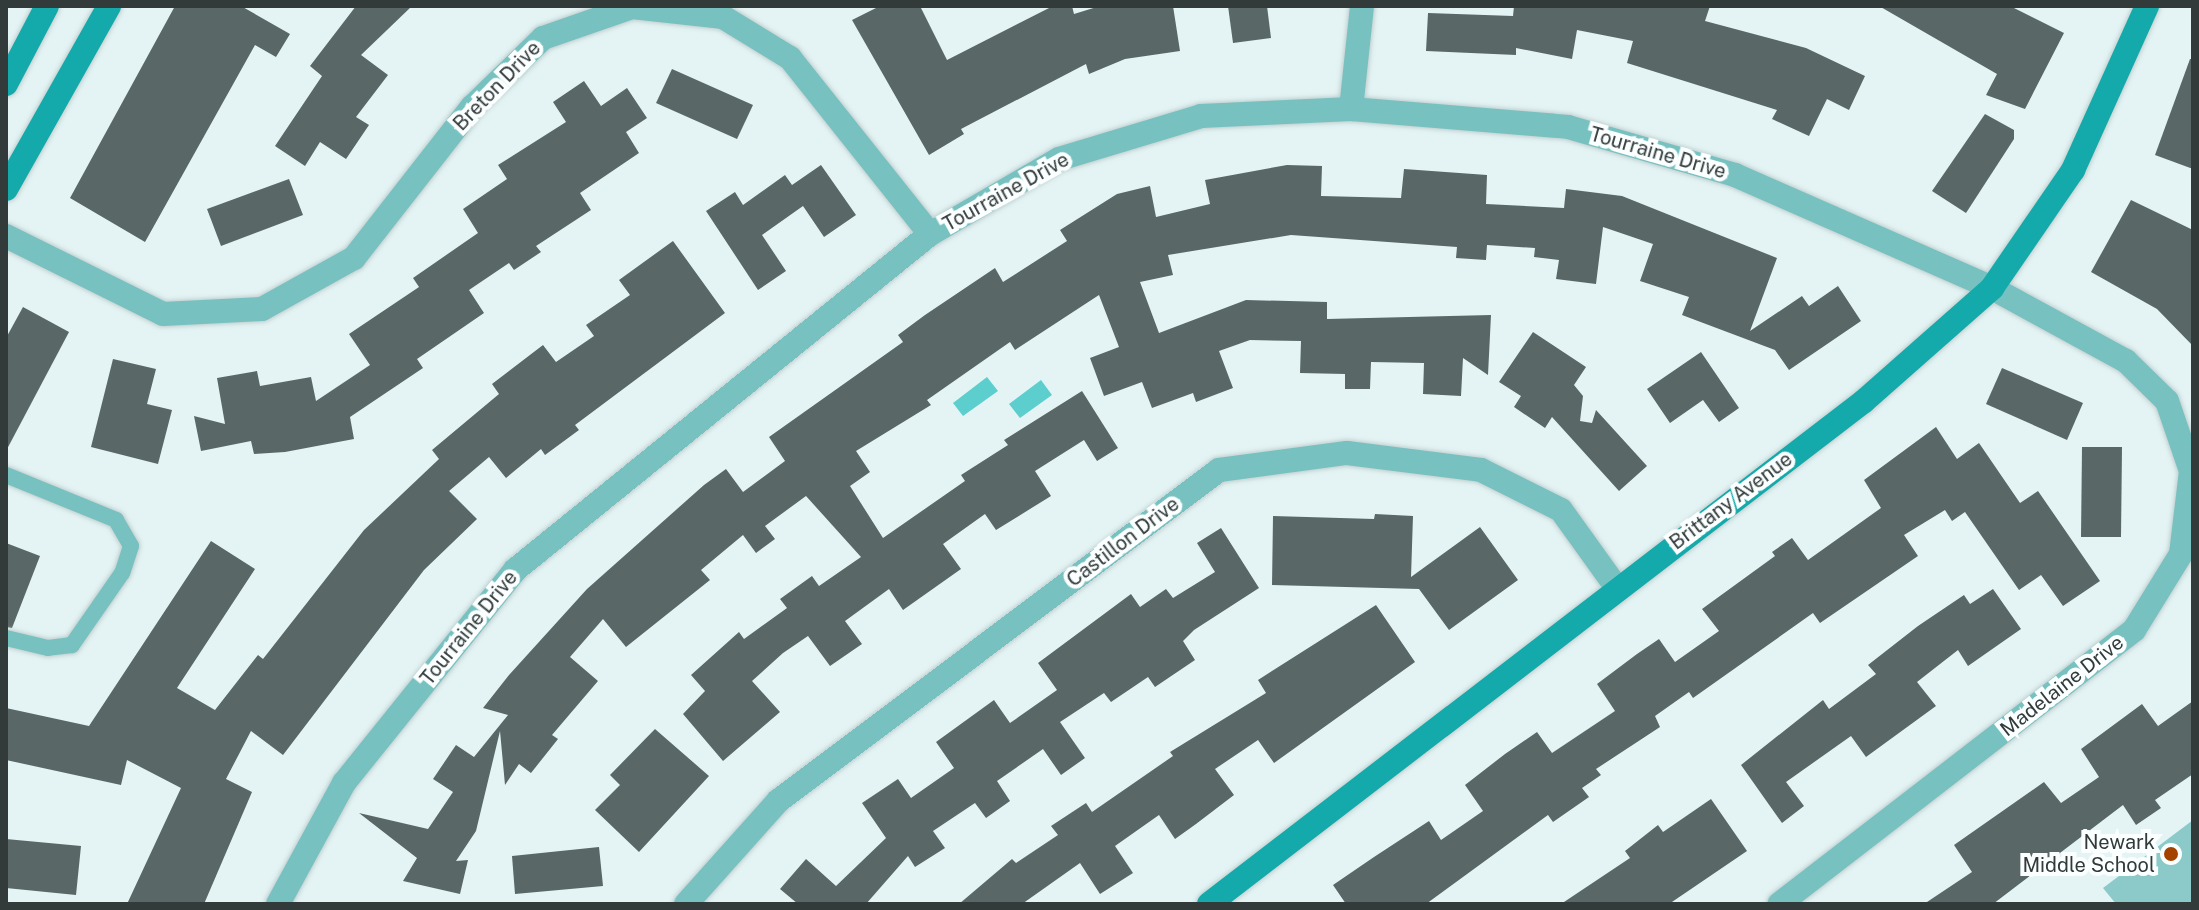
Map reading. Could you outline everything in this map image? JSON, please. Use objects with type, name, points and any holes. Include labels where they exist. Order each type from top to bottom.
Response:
[{"type":"street","points":[[6,84],[47,6]]},
{"type":"street","points":[[6,189],[109,6]]},
{"type":"street","name":"Breton Drive","points":[[6,236],[163,314],[262,309],[354,258],[472,107],[543,38],[632,6],[723,17],[790,58],[930,234]]},
{"type":"street","points":[[1351,109],[1362,6]]},
{"type":"street","name":"Brittany Avenue","points":[[1209,904],[1864,401],[1992,288],[2073,170],[2147,6]]},
{"type":"street","name":"Tourraine Drive","points":[[278,904],[344,783],[515,570],[930,234],[1059,159],[1201,116],[1351,109],[1568,127],[1735,175],[1992,288]]},
{"type":"street","name":"Madelaine Drive","points":[[1779,904],[2134,630],[2181,554],[2192,471],[2167,401],[2126,361],[1992,288]]},
{"type":"street","name":"Castillon Drive","points":[[686,904],[778,801],[1219,470],[1347,453],[1481,470],[1561,510],[1617,588]]},
{"type":"lane","points":[[6,475],[116,520],[131,546],[122,573],[72,645],[48,648],[6,638]]},
{"type":"shaded area","points":[[987,377],[998,391],[963,416],[953,403]]},
{"type":"shaded area","points":[[1041,380],[1052,395],[1020,418],[1009,404]]},
{"type":"shaded area","name":"Newark Middle School","points":[[2193,820],[2193,904],[2116,904],[2103,888]]},
{"type":"building","points":[[175,6],[241,6],[290,34],[276,57],[255,45],[145,242],[70,198]]},
{"type":"building","points":[[356,6],[412,6],[361,55],[388,75],[356,117],[369,125],[346,159],[320,142],[305,166],[275,146],[322,76],[310,66]]},
{"type":"building","points":[[880,6],[920,6],[947,60],[1053,6],[1072,6],[1074,14],[1100,6],[1173,6],[1180,51],[1125,59],[1089,74],[1086,64],[961,129],[964,134],[929,155],[852,20]]},
{"type":"building","points":[[1228,6],[1267,6],[1271,38],[1233,43]]},
{"type":"building","points":[[1514,6],[1710,6],[1705,21],[1806,48],[1865,76],[1849,110],[1827,99],[1809,136],[1772,119],[1777,110],[1627,63],[1633,41],[1577,30],[1572,59],[1516,48],[1516,55],[1426,51],[1428,13],[1513,16]]},
{"type":"building","points":[[1879,6],[2010,6],[2064,33],[2025,109],[1986,95],[1997,74]]},
{"type":"building","points":[[2190,59],[2193,59],[2193,169],[2155,155]]},
{"type":"building","points":[[672,69],[753,105],[737,139],[656,103]]},
{"type":"building","points":[[584,81],[601,106],[627,88],[647,118],[626,132],[639,153],[580,193],[591,210],[536,246],[541,252],[514,270],[509,263],[469,290],[484,313],[417,359],[423,368],[350,417],[354,439],[285,452],[254,454],[251,441],[201,451],[194,416],[225,424],[217,378],[257,371],[260,386],[311,377],[316,401],[370,365],[349,334],[419,287],[413,278],[478,233],[463,209],[507,179],[498,165],[566,122],[553,102]]},
{"type":"building","points":[[1985,114],[2014,130],[2014,139],[1966,213],[1932,191]]},
{"type":"building","points":[[821,165],[856,215],[824,237],[803,206],[762,235],[786,271],[758,290],[706,211],[735,192],[743,205],[785,175],[792,185]]},
{"type":"building","points":[[1287,165],[1322,166],[1321,196],[1401,198],[1404,169],[1487,175],[1486,204],[1564,208],[1566,189],[1622,196],[1777,258],[1750,331],[1802,296],[1809,306],[1838,286],[1861,321],[1789,370],[1775,350],[1682,315],[1689,297],[1640,281],[1653,244],[1603,227],[1596,284],[1556,279],[1559,260],[1534,257],[1535,248],[1487,245],[1486,260],[1456,258],[1457,247],[1291,235],[1168,255],[1173,275],[1140,282],[1159,333],[1246,300],[1327,302],[1327,319],[1491,315],[1488,375],[1463,358],[1461,396],[1423,394],[1424,363],[1371,362],[1370,389],[1345,389],[1345,374],[1300,373],[1301,341],[1250,340],[1219,351],[1233,388],[1196,402],[1193,393],[1152,408],[1142,382],[1104,396],[1090,358],[1119,347],[1099,295],[1015,350],[1010,342],[927,400],[931,405],[856,451],[870,472],[850,486],[883,538],[965,481],[961,475],[1008,445],[1004,440],[1082,391],[1118,448],[1097,461],[1084,440],[1035,471],[1051,496],[996,530],[985,514],[943,544],[961,569],[903,610],[889,589],[845,621],[862,644],[830,666],[808,636],[783,653],[752,681],[780,712],[723,761],[683,714],[705,691],[691,675],[739,632],[744,639],[787,608],[780,599],[812,576],[819,586],[861,557],[806,496],[765,526],[775,539],[756,553],[743,535],[701,570],[710,580],[626,647],[603,619],[570,657],[598,681],[552,735],[558,739],[531,773],[519,764],[505,785],[500,731],[476,831],[456,861],[468,860],[460,894],[403,881],[417,858],[359,813],[428,829],[453,792],[433,779],[456,745],[474,757],[508,715],[483,708],[509,675],[587,589],[704,485],[726,469],[743,492],[785,461],[769,437],[903,342],[898,335],[925,315],[995,268],[1003,282],[1067,241],[1060,230],[1117,194],[1150,186],[1156,217],[1210,204],[1205,180]]},
{"type":"building","points":[[289,179],[303,215],[221,246],[207,209]]},
{"type":"building","points":[[2131,200],[2193,230],[2193,346],[2157,309],[2091,272]]},
{"type":"building","points":[[673,241],[725,313],[575,425],[579,430],[545,455],[541,449],[506,478],[489,457],[449,491],[477,519],[424,570],[283,755],[251,731],[226,779],[252,792],[204,904],[127,904],[181,788],[127,760],[121,785],[6,760],[6,708],[89,726],[211,541],[255,569],[177,688],[215,710],[258,655],[263,659],[364,530],[439,459],[432,450],[499,394],[492,384],[543,345],[556,362],[594,336],[586,325],[630,295],[619,280]]},
{"type":"building","points":[[23,307],[69,332],[6,451],[6,338]]},
{"type":"building","points":[[1533,332],[1586,367],[1574,385],[1583,396],[1580,421],[1592,423],[1596,410],[1647,466],[1619,491],[1552,417],[1545,428],[1514,407],[1521,396],[1499,382]]},
{"type":"building","points":[[1701,352],[1739,408],[1719,422],[1703,400],[1670,423],[1647,389]]},
{"type":"building","points":[[113,359],[156,369],[147,404],[172,410],[158,464],[91,447]]},
{"type":"building","points":[[2002,368],[2083,403],[2067,440],[1986,404]]},
{"type":"building","points":[[1936,427],[1957,459],[1979,443],[2020,503],[2038,491],[2100,581],[2063,606],[2041,575],[2019,590],[1965,512],[1952,521],[1945,510],[1904,535],[1918,556],[1820,623],[1813,613],[1693,698],[1689,692],[1655,716],[1660,727],[1596,769],[1601,775],[1582,788],[1589,797],[1553,822],[1548,815],[1426,904],[1346,904],[1333,885],[1374,857],[1429,821],[1441,840],[1483,811],[1465,785],[1505,754],[1537,732],[1552,753],[1615,711],[1597,684],[1637,654],[1659,639],[1675,662],[1719,631],[1702,609],[1775,556],[1772,552],[1792,538],[1808,560],[1881,508],[1864,480]]},
{"type":"building","points":[[2082,447],[2122,447],[2121,537],[2081,537]]},
{"type":"building","points":[[1375,514],[1413,516],[1411,577],[1480,527],[1518,580],[1449,630],[1419,589],[1272,585],[1273,516],[1374,519]]},
{"type":"building","points":[[1221,528],[1259,588],[1194,630],[1183,641],[1195,660],[1155,687],[1148,677],[1111,702],[1104,693],[1060,722],[1085,758],[1061,775],[1043,749],[997,781],[1010,801],[986,818],[975,803],[933,831],[945,848],[915,867],[908,856],[866,904],[798,904],[780,889],[806,859],[836,886],[886,838],[862,803],[898,779],[911,798],[954,768],[936,742],[994,700],[1010,723],[1057,690],[1038,663],[1131,594],[1140,607],[1166,589],[1173,598],[1215,572],[1197,543]]},
{"type":"building","points":[[6,543],[40,556],[12,628],[6,627]]},
{"type":"building","points":[[1993,589],[2021,629],[1968,666],[1958,650],[1917,682],[1936,706],[1866,757],[1851,736],[1786,782],[1804,806],[1782,823],[1741,765],[1823,700],[1829,709],[1876,674],[1868,665],[1918,626],[1964,595],[1970,604]]},
{"type":"building","points":[[1376,605],[1415,662],[1274,763],[1258,740],[1215,769],[1234,795],[1175,839],[1159,815],[1115,846],[1133,873],[1100,894],[1080,863],[1022,904],[959,904],[1012,859],[1016,863],[1058,835],[1051,826],[1086,803],[1092,812],[1173,756],[1170,752],[1266,693],[1258,680]]},
{"type":"building","points":[[2193,701],[2193,774],[2155,800],[2161,808],[2136,825],[2123,805],[1993,904],[1924,904],[1972,872],[1954,845],[2044,782],[2061,803],[2099,777],[2081,749],[2142,704],[2158,726]]},
{"type":"building","points":[[655,729],[709,776],[639,852],[595,810],[620,785],[610,775]]},
{"type":"building","points":[[1711,799],[1747,851],[1669,904],[1561,904],[1630,858],[1625,851],[1658,825],[1663,832]]},
{"type":"building","points":[[6,839],[81,846],[76,895],[6,888]]},
{"type":"building","points":[[599,847],[603,886],[515,894],[512,856]]},
{"type":"place","name":"Newark Middle School","points":[[2171,854]]}]
